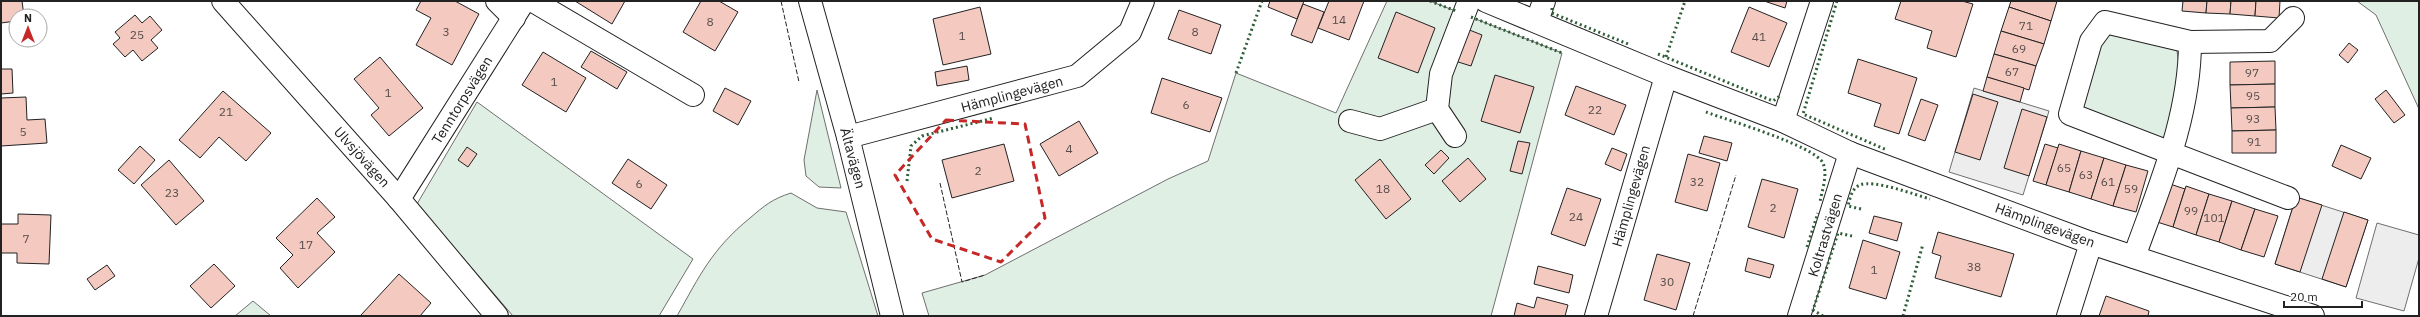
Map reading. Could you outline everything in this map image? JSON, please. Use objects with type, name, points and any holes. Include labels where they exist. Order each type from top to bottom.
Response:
[{"type":"street","name":"Ulvsjövägen","points":[[223,1],[399,198],[497,316]]},
{"type":"street","points":[[497,1],[519,9]]},
{"type":"street","points":[[533,1],[693,95]]},
{"type":"street","name":"Ältavägen","points":[[810,1],[848,137],[892,316]]},
{"type":"street","name":"Hämplingevägen","points":[[848,137],[1077,76],[1130,32],[1143,1]]},
{"type":"street","points":[[1455,136],[1437,109],[1441,74],[1469,1]]},
{"type":"street","name":"Hämplingevägen","points":[[1486,1],[1666,76],[1783,121],[1850,153],[2091,243],[2313,316]]},
{"type":"street","points":[[1537,21],[1544,1]]},
{"type":"street","points":[[1783,121],[1822,1]]},
{"type":"street","name":"Tenntorpsvägen","points":[[399,198],[519,9]]},
{"type":"street","points":[[2288,198],[2070,114],[2091,41],[2105,22],[2190,42],[2270,41],[2293,18]]},
{"type":"street","points":[[2134,257],[2172,153],[2190,74],[2190,42]]},
{"type":"street","name":"Hämplingevägen","points":[[1596,316],[1666,76]]},
{"type":"street","points":[[1350,121],[1380,129],[1437,109]]},
{"type":"street","name":"Koltrastvägen","points":[[1799,316],[1850,153]]},
{"type":"street","points":[[2068,316],[2091,243]]},
{"type":"highlighted area","points":[[946,120],[1025,124],[1045,218],[1001,262],[932,239],[895,175]]},
{"type":"green space","points":[[1387,1],[1430,1],[1562,53],[1491,316],[929,316],[922,293],[985,275],[1168,179],[1208,161],[1236,73],[1336,113]]},
{"type":"green space","points":[[2357,1],[2419,1],[2419,109],[2376,15]]},
{"type":"green space","points":[[2108,33],[2160,42],[2177,51],[2180,70],[2165,137],[2151,139],[2085,113],[2081,102],[2095,45]]},
{"type":"green space","points":[[817,90],[841,188],[819,187],[806,176],[804,160]]},
{"type":"green space","points":[[477,102],[693,259],[659,316],[513,316],[417,204]]},
{"type":"green space","points":[[791,193],[817,208],[846,212],[878,316],[677,316],[708,263],[737,229],[773,200]]},
{"type":"green space","points":[[253,301],[271,316],[235,316]]},
{"type":"shaded area","points":[[1974,88],[2049,111],[2023,195],[1949,172]]},
{"type":"shaded area","points":[[2296,197],[2368,220],[2346,287],[2275,264]]},
{"type":"shaded area","points":[[2377,223],[2419,235],[2419,258],[2404,311],[2356,298]]},
{"type":"building","points":[[1,1],[22,1],[23,8],[8,8],[8,22],[1,23]]},
{"type":"building","points":[[421,1],[455,1],[479,14],[452,65],[416,45],[431,18],[416,10]]},
{"type":"building","points":[[575,1],[625,1],[612,24]]},
{"type":"building","points":[[701,1],[719,1],[738,12],[715,51],[683,32]]},
{"type":"building","points":[[1270,1],[1304,1],[1297,19],[1268,7]]},
{"type":"building","points":[[1329,1],[1364,1],[1349,40],[1318,28]]},
{"type":"building","points":[[1764,1],[1787,1],[1785,8]]},
{"type":"building","points":[[1901,1],[1962,1],[1973,4],[1956,57],[1927,48],[1932,31],[1895,19]]},
{"type":"building","points":[[2011,1],[2057,1],[2051,21],[2009,7]]},
{"type":"building","points":[[2183,1],[2207,1],[2206,13],[2182,11]]},
{"type":"building","points":[[2207,1],[2231,1],[2230,14],[2206,13]]},
{"type":"building","points":[[2231,1],[2256,1],[2255,16],[2230,14]]},
{"type":"building","points":[[2256,1],[2280,1],[2279,18],[2255,16]]},
{"type":"building","points":[[1303,4],[1324,12],[1312,43],[1291,35]]},
{"type":"building","points":[[980,7],[991,54],[943,65],[933,19]]},
{"type":"building","points":[[1749,7],[1787,23],[1769,67],[1731,52]]},
{"type":"building","points":[[2009,7],[2051,21],[2044,44],[2001,31]]},
{"type":"building","points":[[1179,10],[1221,25],[1211,54],[1168,39]]},
{"type":"building","points":[[1396,12],[1435,28],[1418,73],[1378,58]]},
{"type":"building","points":[[135,15],[142,23],[150,16],[162,30],[151,40],[158,48],[142,61],[133,50],[125,57],[113,44],[120,38],[115,32]]},
{"type":"building","points":[[1467,29],[1482,35],[1471,66],[1455,61]]},
{"type":"building","points":[[2001,31],[2044,44],[2036,66],[1994,54]]},
{"type":"building","points":[[2349,43],[2358,50],[2348,63],[2339,55]]},
{"type":"building","points":[[591,51],[627,72],[617,89],[581,67]]},
{"type":"building","points":[[543,52],[586,78],[566,112],[522,85]]},
{"type":"building","points":[[1994,54],[2036,66],[2029,90],[1987,77]]},
{"type":"building","points":[[380,57],[423,108],[389,136],[371,115],[379,108],[354,79]]},
{"type":"building","points":[[1858,59],[1917,78],[1899,134],[1874,126],[1881,104],[1848,93]]},
{"type":"building","points":[[2275,61],[2275,84],[2230,85],[2230,62]]},
{"type":"building","points":[[967,66],[969,80],[937,86],[935,72]]},
{"type":"building","points":[[1,69],[12,69],[13,93],[1,94]]},
{"type":"building","points":[[1495,75],[1534,87],[1520,133],[1481,121]]},
{"type":"building","points":[[1987,77],[2024,88],[2020,102],[1983,91]]},
{"type":"building","points":[[1162,78],[1222,98],[1210,132],[1151,113]]},
{"type":"building","points":[[2275,84],[2275,107],[2231,108],[2230,85]]},
{"type":"building","points":[[1576,86],[1626,105],[1614,135],[1565,115]]},
{"type":"building","points":[[725,88],[751,101],[738,125],[713,111]]},
{"type":"building","points":[[2386,90],[2405,115],[2394,123],[2375,99]]},
{"type":"building","points":[[223,91],[271,133],[246,161],[219,137],[200,158],[179,140]]},
{"type":"building","points":[[1973,94],[1998,102],[1980,160],[1955,152]]},
{"type":"building","points":[[26,97],[27,120],[45,119],[47,143],[1,146],[1,98]]},
{"type":"building","points":[[1921,99],[1938,105],[1925,141],[1908,135]]},
{"type":"building","points":[[2275,107],[2276,130],[2232,131],[2231,108]]},
{"type":"building","points":[[2022,109],[2047,117],[2029,176],[2004,168]]},
{"type":"building","points":[[1079,121],[1098,153],[1059,176],[1040,144]]},
{"type":"building","points":[[2276,130],[2276,153],[2232,153],[2232,131]]},
{"type":"building","points":[[1704,136],[1732,143],[1727,161],[1699,153]]},
{"type":"building","points":[[1518,141],[1530,143],[1522,174],[1510,171]]},
{"type":"building","points":[[1004,144],[1014,181],[952,198],[942,160]]},
{"type":"building","points":[[2045,144],[2058,148],[2046,185],[2033,181]]},
{"type":"building","points":[[2059,144],[2081,151],[2069,192],[2046,185]]},
{"type":"building","points":[[2341,145],[2371,158],[2361,179],[2332,166]]},
{"type":"building","points":[[140,146],[155,160],[134,184],[118,170]]},
{"type":"building","points":[[467,147],[477,154],[468,167],[458,160]]},
{"type":"building","points":[[1612,148],[1627,154],[1621,171],[1605,164]]},
{"type":"building","points":[[1441,150],[1449,158],[1434,174],[1425,165]]},
{"type":"building","points":[[2081,151],[2104,158],[2091,199],[2069,192]]},
{"type":"building","points":[[1688,154],[1720,163],[1707,211],[1675,202]]},
{"type":"building","points":[[1468,158],[1486,179],[1460,202],[1442,181]]},
{"type":"building","points":[[2104,158],[2126,165],[2113,206],[2091,199]]},
{"type":"building","points":[[628,159],[667,185],[651,209],[612,183]]},
{"type":"building","points":[[1380,159],[1411,199],[1386,219],[1355,180]]},
{"type":"building","points":[[169,160],[204,201],[176,225],[141,185]]},
{"type":"building","points":[[2126,165],[2148,171],[2136,212],[2113,206]]},
{"type":"building","points":[[1762,179],[1798,189],[1784,238],[1748,227]]},
{"type":"building","points":[[2170,184],[2185,189],[2173,227],[2157,222]]},
{"type":"building","points":[[2186,186],[2209,194],[2196,235],[2173,227]]},
{"type":"building","points":[[1567,188],[1601,199],[1585,246],[1551,234]]},
{"type":"building","points":[[2209,194],[2232,201],[2219,242],[2196,235]]},
{"type":"building","points":[[2296,197],[2322,205],[2300,272],[2275,264]]},
{"type":"building","points":[[317,198],[335,217],[317,233],[335,252],[298,288],[280,268],[293,255],[276,238]]},
{"type":"building","points":[[2232,201],[2255,209],[2241,250],[2219,242]]},
{"type":"building","points":[[2255,209],[2278,216],[2264,257],[2241,250]]},
{"type":"building","points":[[2344,212],[2368,220],[2346,287],[2322,279]]},
{"type":"building","points":[[18,214],[51,215],[49,264],[17,263],[17,253],[1,253],[1,224],[18,224]]},
{"type":"building","points":[[1874,216],[1902,223],[1897,241],[1869,233]]},
{"type":"building","points":[[1938,232],[2014,254],[2001,297],[1935,278],[1941,256],[1932,253]]},
{"type":"building","points":[[1863,240],[1900,252],[1886,299],[1849,288]]},
{"type":"building","points":[[1657,254],[1690,263],[1676,310],[1644,300]]},
{"type":"building","points":[[1748,258],[1774,265],[1770,278],[1745,271]]},
{"type":"building","points":[[214,264],[235,286],[211,308],[190,286]]},
{"type":"building","points":[[107,265],[115,276],[95,290],[87,279]]},
{"type":"building","points":[[1538,266],[1573,275],[1569,293],[1534,284]]},
{"type":"building","points":[[399,274],[431,303],[420,316],[361,315]]},
{"type":"building","points":[[2106,296],[2149,311],[2148,316],[2099,316]]},
{"type":"building","points":[[1537,297],[1568,305],[1565,316],[1514,316],[1517,303],[1534,308]]},
{"type":"hedge","points":[[1236,73],[1262,1]]},
{"type":"hedge","points":[[1430,1],[1456,11]]},
{"type":"hedge","points":[[1666,57],[1685,1]]},
{"type":"hedge","points":[[1837,1],[1803,114],[1887,150]]},
{"type":"hedge","points":[[1552,8],[1552,13],[1628,44]]},
{"type":"hedge","points":[[1471,17],[1562,53]]},
{"type":"hedge","points":[[1658,54],[1773,101],[1781,95]]},
{"type":"hedge","points":[[1706,112],[1769,134],[1817,156],[1823,163],[1825,172],[1820,202]]},
{"type":"hedge","points":[[907,181],[911,146],[922,136],[994,118]]},
{"type":"hedge","points":[[1861,209],[1848,206],[1855,188],[1866,184],[1884,186],[1930,199]]},
{"type":"hedge","points":[[1807,247],[1818,213]]},
{"type":"hedge","points":[[1823,316],[1813,310],[1838,233],[1852,236]]},
{"type":"hedge","points":[[1903,316],[1923,244]]},
{"type":"fence","points":[[781,1],[799,82]]},
{"type":"fence","points":[[1693,316],[1736,175]]},
{"type":"fence","points":[[940,183],[962,282],[985,275]]}]
